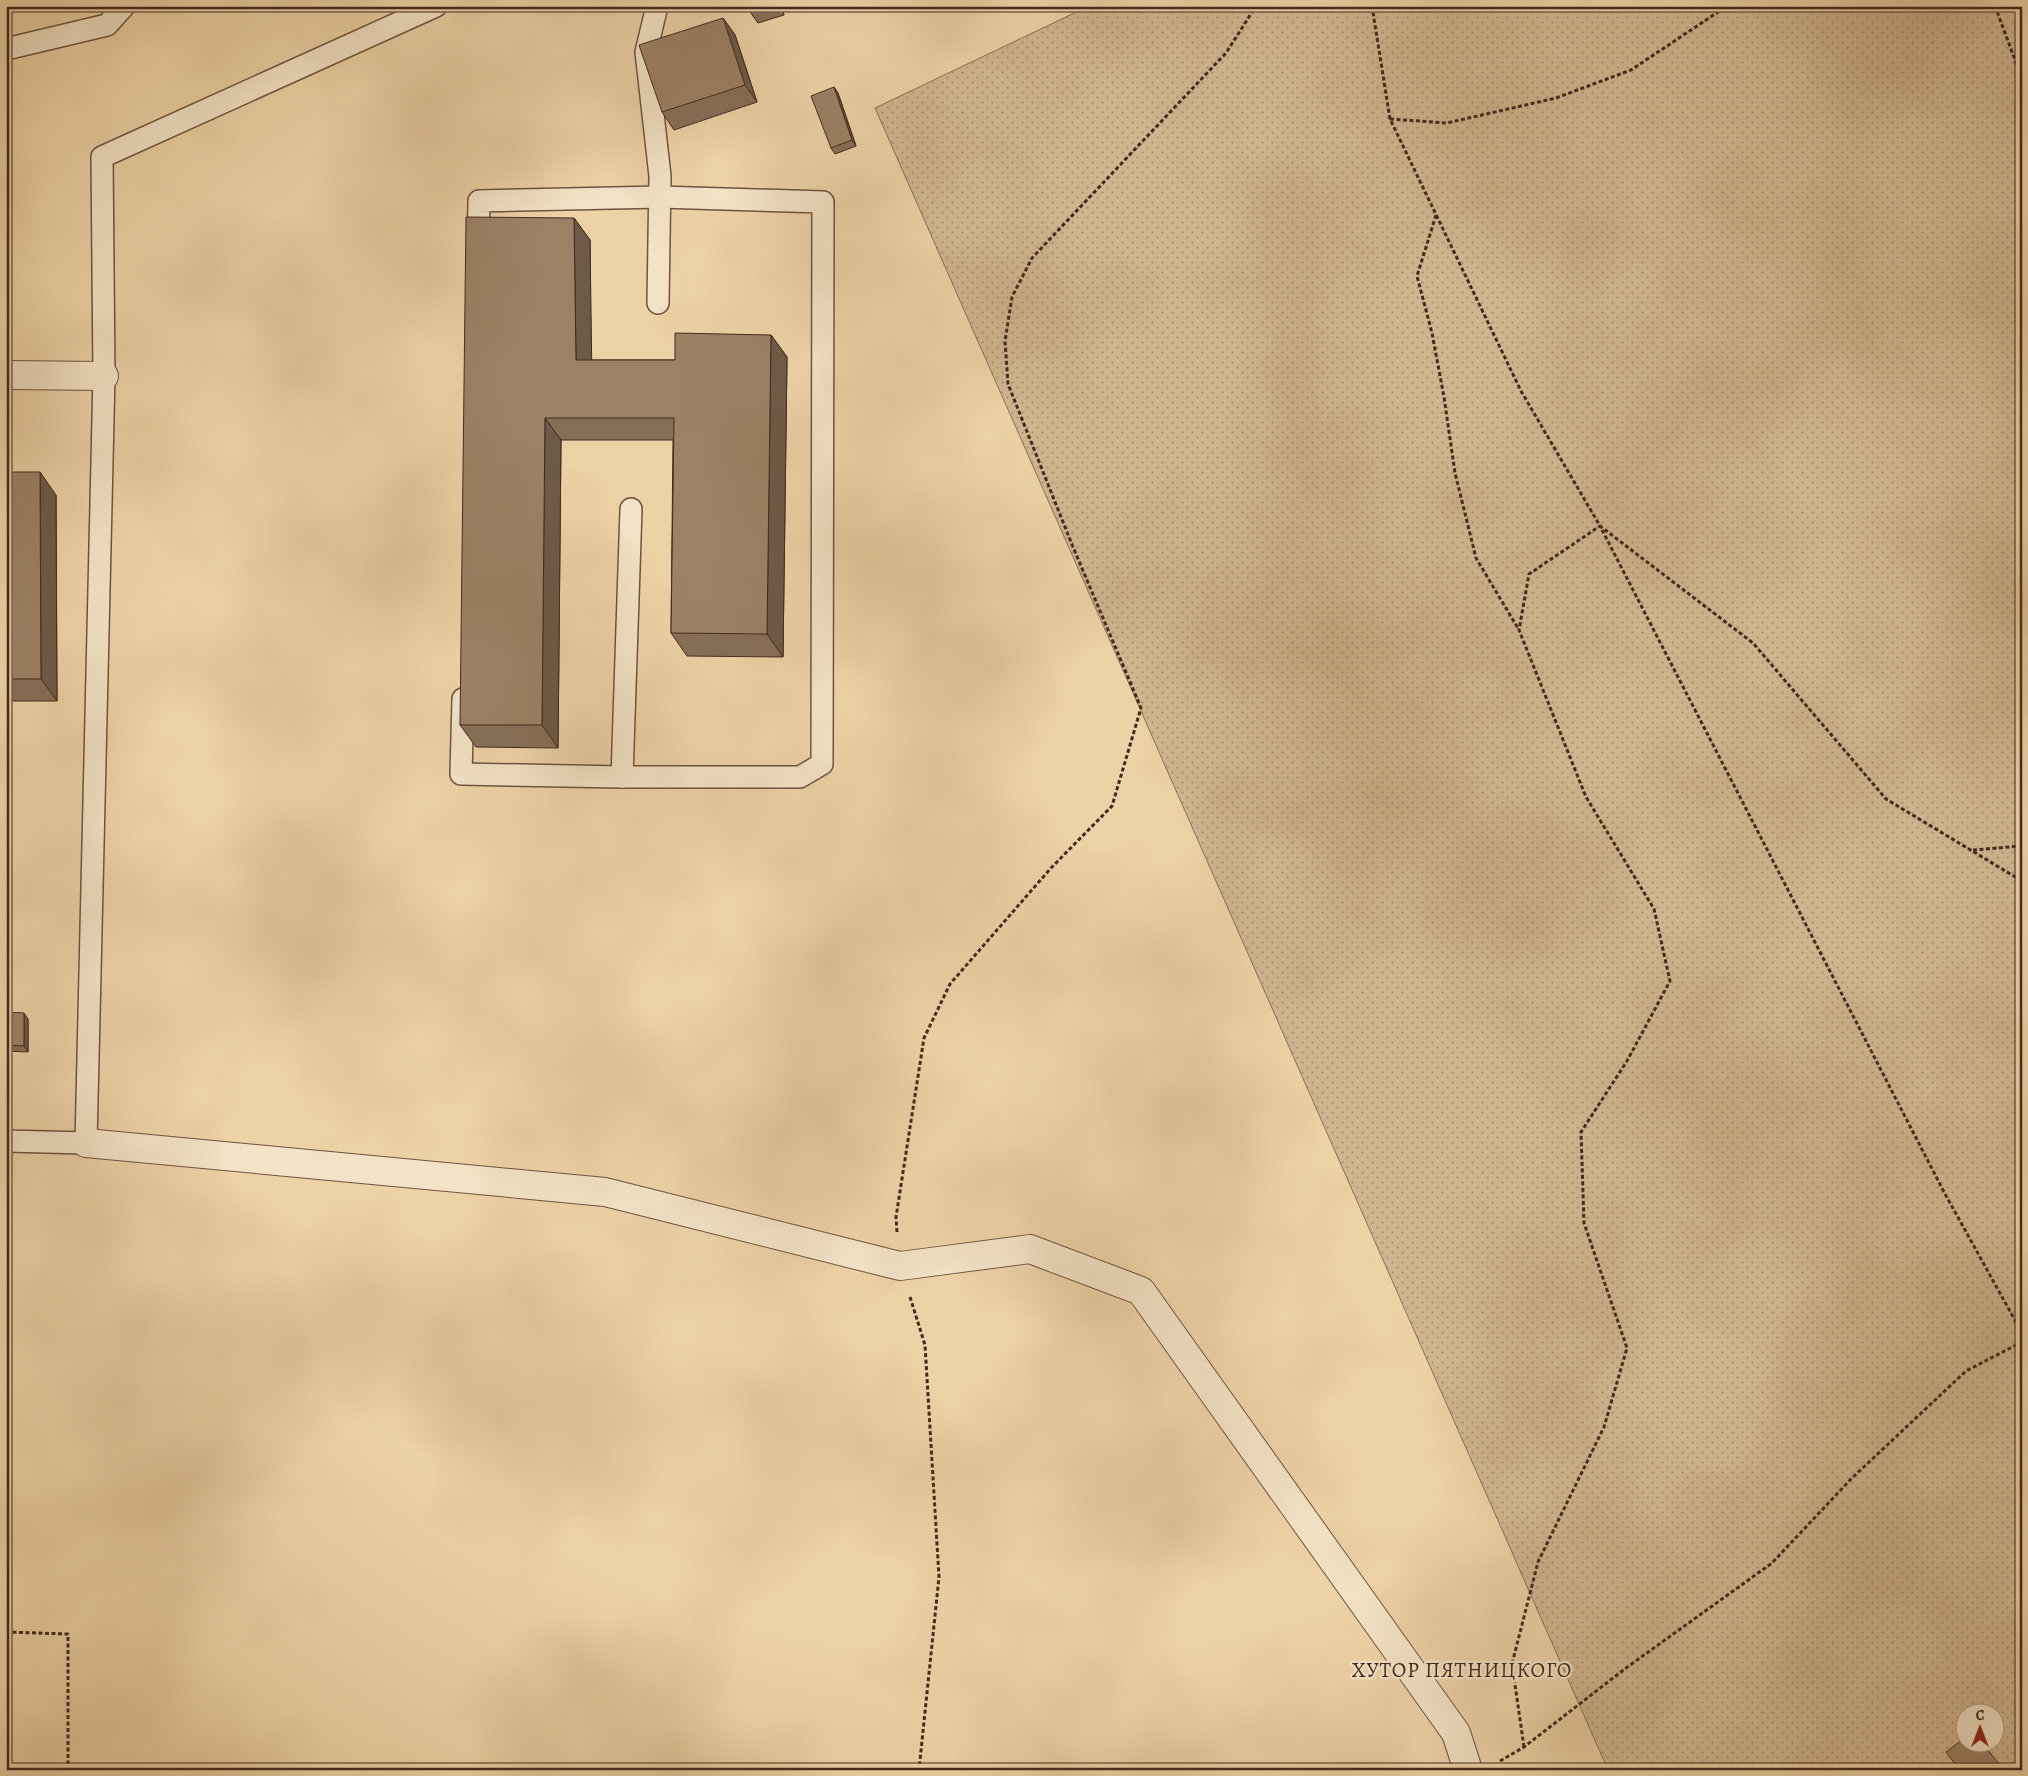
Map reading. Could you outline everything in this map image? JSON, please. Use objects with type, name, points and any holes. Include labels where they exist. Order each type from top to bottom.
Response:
[{"type":"street","points":[[6,375],[104,376]]},
{"type":"street","points":[[86,1143],[605,1192],[900,1266],[1030,1249],[1141,1291],[1480,1767]]},
{"type":"lane","points":[[6,49],[108,25],[124,6]]},
{"type":"lane","points":[[6,1141],[86,1143],[104,376],[102,157],[436,6]]},
{"type":"lane","points":[[658,6],[646,52],[660,176],[658,303]]},
{"type":"lane","points":[[464,675],[461,774],[622,777],[800,777],[822,764],[823,202],[660,197],[479,201],[477,270]]},
{"type":"lane","points":[[622,777],[631,509]]},
{"type":"path","points":[[919,1770],[939,1577],[925,1345],[900,1266],[896,1217],[924,1038],[950,984],[1051,868],[1112,806],[1141,708],[1073,547],[1008,384],[1005,341],[1012,297],[1032,258],[1226,53],[1256,6]]},
{"type":"path","points":[[1372,6],[1390,119],[1521,391],[1600,526],[1944,1192],[2022,1333]]},
{"type":"path","points":[[1390,119],[1447,123],[1556,98],[1631,70],[1727,6]]},
{"type":"path","points":[[1995,6],[2022,78]]},
{"type":"path","points":[[1436,215],[1417,276],[1444,397],[1455,473],[1476,558],[1518,630],[1586,797],[1654,909],[1670,981],[1627,1061],[1580,1132],[1584,1224],[1627,1348],[1604,1427],[1538,1562],[1512,1664],[1524,1747]]},
{"type":"path","points":[[1518,630],[1529,574],[1600,526]]},
{"type":"path","points":[[1600,526],[1753,643],[1886,799],[2022,881]]},
{"type":"path","points":[[1972,850],[2022,846]]},
{"type":"path","points":[[1480,1767],[1524,1747],[1626,1668],[1772,1563],[1852,1478],[1966,1371],[2022,1342]]},
{"type":"path","points":[[6,1632],[68,1634],[68,1770]]},
{"type":"shaded area","points":[[1089,6],[2022,6],[2022,1770],[1608,1770],[875,108]]},
{"type":"building","points":[[748,6],[766,6],[750,12]]},
{"type":"building","points":[[723,18],[745,85],[662,112],[639,45]]},
{"type":"building","points":[[834,87],[852,140],[831,148],[811,96]]},
{"type":"building","points":[[466,217],[574,218],[576,360],[675,360],[675,333],[771,335],[767,634],[671,633],[674,418],[545,418],[542,725],[460,725]]},
{"type":"building","points":[[6,472],[40,472],[41,679],[6,679]]},
{"type":"building","points":[[6,1012],[24,1013],[24,1046],[6,1045]]},
{"type":"building","points":[[1956,1744],[1956,1754],[1991,1754],[2004,1770],[1960,1770],[1946,1752]]},
{"type":"district","name":"ХУТОР ПЯТНИЦКОГО","points":[[1462,1670]]}]
